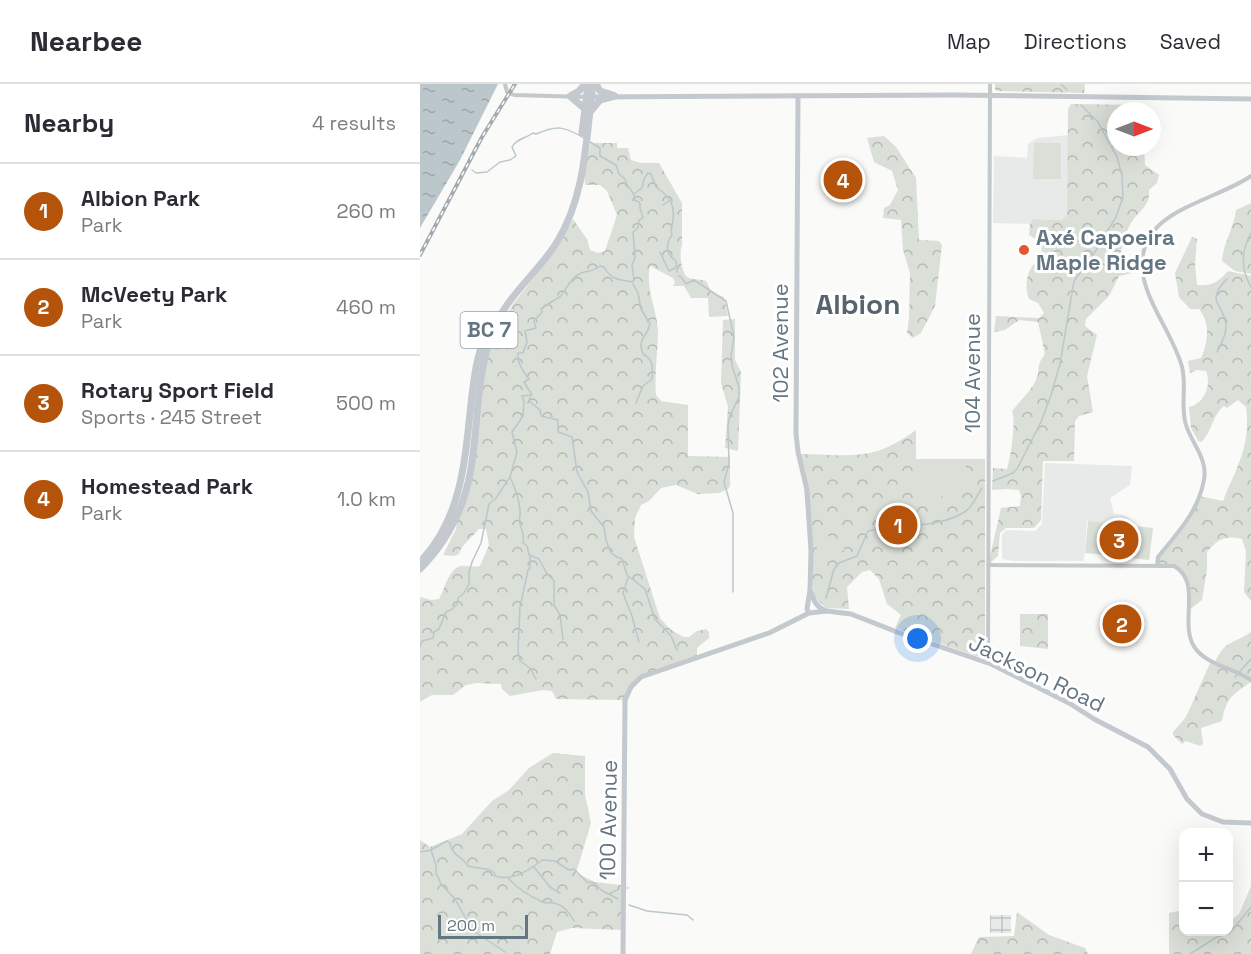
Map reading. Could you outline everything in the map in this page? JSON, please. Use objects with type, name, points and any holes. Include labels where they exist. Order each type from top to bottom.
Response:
[{"type":"highway","points":[[587,84],[570,96],[587,111],[596,102],[615,96]]},
{"type":"highway","name":"BC 7","points":[[587,84],[589,97]]},
{"type":"highway","points":[[595,84],[603,93],[615,96]]},
{"type":"highway","name":"BC 7","points":[[420,562],[444,530],[460,490],[474,377],[482,342],[501,309],[565,222],[578,175],[589,97],[595,84]]},
{"type":"highway","name":"BC 7","points":[[420,569],[443,542],[458,514],[470,475],[481,369],[494,328],[510,301],[556,244],[571,216],[580,182],[587,111]]},
{"type":"main road","points":[[589,97],[990,95],[1251,99]]},
{"type":"main road","name":"102 Avenue","points":[[798,96],[796,434],[807,490],[811,551],[809,607]]},
{"type":"main road","points":[[809,607],[818,610]]},
{"type":"main road","points":[[809,607],[818,610]]},
{"type":"main road","name":"100 Avenue","points":[[623,954],[625,700],[631,687],[640,677],[769,633],[800,617],[809,607]]},
{"type":"main road","name":"Jackson Road","points":[[818,610],[855,615],[988,663],[1069,703],[1148,747],[1170,769],[1187,799],[1202,814],[1224,822],[1251,823]]},
{"type":"street","name":"104 Avenue","points":[[988,663],[990,84]]},
{"type":"street","points":[[505,86],[509,93],[517,96],[589,97]]},
{"type":"street","points":[[1156,564],[1158,557],[1194,511],[1204,482],[1205,470],[1202,458],[1185,423],[1184,378],[1181,362],[1144,280],[1142,262],[1144,250],[1152,233],[1164,221],[1251,176]]},
{"type":"street","points":[[988,565],[1156,564],[1175,566],[1186,578],[1188,629],[1195,648],[1206,658],[1251,680]]},
{"type":"shaded area","points":[[1069,135],[1067,215],[1065,218],[1062,220],[1033,219],[1030,224],[993,223],[994,156],[1027,158],[1028,144],[1037,138]]},
{"type":"shaded area","points":[[1045,463],[1132,466],[1130,485],[1110,498],[1114,514],[1124,515],[1135,523],[1135,526],[1087,521],[1084,561],[1002,559],[1002,535],[1006,530],[1035,531],[1042,524]]},
{"type":"shaded area","points":[[990,915],[1011,915],[1011,933],[990,933]]},
{"type":"green space","points":[[995,84],[1085,84],[1084,93],[997,91]]},
{"type":"green space","points":[[1071,104],[1107,104],[1107,156],[1144,156],[1145,165],[1159,175],[1157,183],[1149,190],[1146,204],[1129,227],[1120,255],[1123,258],[1137,259],[1137,272],[1119,276],[1109,296],[1086,319],[1085,326],[1097,335],[1087,376],[1093,412],[1079,416],[1075,421],[1074,461],[1043,461],[1041,520],[1034,528],[1006,528],[1000,533],[998,556],[988,565],[1001,508],[1020,506],[1021,496],[1019,490],[992,490],[993,468],[1007,469],[1013,431],[1012,411],[1034,384],[1040,362],[1045,354],[1038,322],[1019,320],[1005,330],[994,332],[996,316],[1039,318],[1044,313],[1038,303],[1029,299],[1027,293],[1030,270],[1042,256],[1041,243],[1029,235],[1030,224],[1033,219],[1062,220],[1067,215],[1068,109]]},
{"type":"green space","points":[[884,136],[896,147],[916,178],[919,240],[939,241],[942,245],[935,306],[921,333],[913,338],[907,333],[910,273],[903,250],[901,220],[883,218],[884,208],[890,205],[898,190],[892,171],[874,162],[867,138]]},
{"type":"green space","points":[[591,143],[617,143],[617,148],[628,148],[631,160],[641,163],[659,163],[682,203],[681,256],[684,273],[690,278],[706,281],[712,293],[724,297],[728,316],[709,317],[708,298],[691,298],[684,286],[673,286],[675,282],[673,278],[650,266],[649,283],[658,332],[656,395],[661,401],[688,405],[688,456],[730,457],[730,486],[719,493],[698,494],[676,485],[661,488],[649,501],[641,505],[635,518],[634,537],[660,618],[670,629],[683,637],[689,637],[697,631],[706,629],[709,632],[709,638],[697,648],[697,657],[641,677],[625,700],[556,699],[552,691],[543,690],[510,696],[502,689],[501,684],[477,683],[466,685],[453,695],[432,695],[420,702],[420,597],[431,600],[439,599],[453,571],[461,566],[480,566],[489,545],[486,529],[479,529],[462,547],[459,554],[443,555],[456,529],[458,514],[470,475],[484,369],[497,330],[514,303],[558,246],[573,219],[587,239],[590,250],[598,253],[605,251],[617,215],[607,191],[600,185],[585,185],[584,174]]},
{"type":"green space","points":[[1034,143],[1061,143],[1061,179],[1033,179]]},
{"type":"green space","points":[[1251,203],[1251,274],[1235,271],[1222,261],[1236,210]]},
{"type":"green space","points":[[1192,237],[1197,239],[1195,264],[1197,285],[1215,282],[1228,271],[1251,276],[1251,601],[1244,592],[1246,551],[1242,539],[1226,538],[1218,541],[1207,552],[1207,570],[1202,600],[1188,611],[1188,584],[1179,569],[1157,565],[1157,558],[1188,520],[1199,496],[1223,501],[1242,456],[1247,421],[1246,407],[1238,400],[1220,410],[1208,434],[1201,442],[1198,441],[1191,428],[1189,407],[1203,398],[1208,376],[1206,371],[1197,370],[1190,373],[1188,361],[1201,358],[1207,339],[1207,327],[1199,309],[1190,309],[1179,297],[1175,273]]},
{"type":"green space","points":[[735,319],[735,360],[741,372],[738,451],[725,448],[728,407],[721,383],[723,320]]},
{"type":"green space","points":[[916,430],[916,459],[985,459],[985,659],[895,628],[901,615],[887,604],[879,579],[870,570],[862,572],[847,587],[849,609],[826,608],[814,597],[801,454],[848,455],[874,452],[901,440]]},
{"type":"green space","points":[[929,461],[966,461],[966,486],[946,486],[948,495],[922,502],[914,472],[929,470]]},
{"type":"green space","points":[[1088,521],[1153,528],[1149,560],[1085,553]]},
{"type":"green space","points":[[816,532],[824,533],[845,549],[818,570]]},
{"type":"green space","points":[[1020,614],[1048,614],[1048,649],[1020,646]]},
{"type":"green space","points":[[1251,632],[1251,682],[1239,690],[1228,702],[1222,721],[1201,728],[1203,744],[1200,746],[1186,741],[1182,744],[1173,732],[1186,717],[1211,661],[1215,662],[1223,649]]},
{"type":"green space","points":[[553,753],[585,756],[585,795],[591,823],[576,873],[595,882],[621,885],[621,930],[572,928],[557,932],[550,954],[420,954],[420,840],[430,847],[462,834],[492,801],[509,790],[529,768]]},
{"type":"green space","points":[[1251,886],[1251,954],[1169,954],[1169,913],[1179,911],[1179,936],[1233,936],[1233,919],[1239,914]]},
{"type":"green space","points":[[1017,912],[1049,935],[1085,948],[1088,954],[971,954],[979,937],[1014,936]]},
{"type":"water","points":[[420,84],[498,84],[460,160],[420,228]]},
{"type":"waterway","points":[[1061,84],[1067,90]]},
{"type":"waterway","points":[[993,481],[1017,469],[1041,422],[1060,364],[1074,281],[1116,217],[1123,197],[1122,175],[1117,157],[1098,122],[1081,105]]},
{"type":"waterway","points":[[472,170],[476,173],[487,172],[500,162],[510,160],[516,156],[512,147],[514,144],[533,133],[560,128],[584,138]]},
{"type":"waterway","points":[[420,647],[422,641],[433,638],[446,612],[457,604],[458,598],[469,584],[469,572],[481,543],[489,504],[496,498],[510,477],[517,452],[512,432],[523,416],[522,396],[532,395],[524,382],[529,379],[518,360],[518,353],[523,353],[527,342],[525,331],[536,328],[534,321],[542,312],[541,309],[560,297],[581,273],[600,266],[616,279],[633,282],[634,280],[633,232],[638,228],[639,220],[643,218],[640,203],[635,200],[616,165],[600,156],[600,148],[590,142]]},
{"type":"waterway","points":[[635,193],[642,188],[648,173],[651,174],[656,187],[670,200],[673,220],[668,249],[676,261],[677,272]]},
{"type":"waterway","points":[[663,205],[669,201]]},
{"type":"waterway","points":[[1251,233],[1245,246],[1243,260],[1247,280],[1251,287]]},
{"type":"waterway","points":[[660,252],[669,271],[675,268]]},
{"type":"waterway","points":[[678,276],[686,284],[694,280],[726,301],[734,337],[731,356],[739,387],[739,397],[728,425],[729,464],[724,482],[733,513],[733,592]]},
{"type":"waterway","points":[[1217,352],[1226,328],[1225,318],[1216,298],[1220,287],[1227,279]]},
{"type":"waterway","points":[[633,284],[638,293],[641,309],[650,324],[641,348],[643,354],[651,362],[652,368],[652,379],[643,386],[636,403]]},
{"type":"waterway","points":[[530,397],[529,401],[540,410],[541,416],[558,420],[558,432],[572,437],[577,472],[588,492],[591,511],[604,527],[611,553],[622,559],[627,575],[645,589],[655,619],[671,636],[677,650]]},
{"type":"waterway","points":[[510,477],[519,501],[519,522],[523,543],[527,546],[529,555],[539,559],[554,581],[554,605],[560,615],[563,639]]},
{"type":"waterway","points":[[826,598],[834,569],[839,563],[857,556],[868,531],[930,524],[955,517],[968,509],[982,488]]},
{"type":"waterway","points":[[530,555],[530,568],[520,607],[518,651],[520,661],[530,668],[536,679]]},
{"type":"waterway","points":[[628,578],[623,593],[639,642]]},
{"type":"waterway","points":[[1235,677],[1251,659]]},
{"type":"waterway","points":[[420,852],[431,850],[447,841],[468,866],[489,870],[495,876],[505,877],[522,873],[542,860],[555,861],[569,870],[574,869],[587,882],[595,883],[601,890],[618,899]]},
{"type":"waterway","points":[[431,850],[441,884],[455,899],[472,930],[505,952]]},
{"type":"waterway","points":[[534,867],[550,887],[560,893]]},
{"type":"waterway","points":[[508,878],[534,898],[562,907],[574,921]]},
{"type":"waterway","points":[[609,894],[619,889]]},
{"type":"waterway","points":[[629,905],[647,911],[687,915],[693,920]]},
{"type":"waterway","points":[[1190,954],[1217,937],[1229,934],[1251,907]]},
{"type":"railway","points":[[420,255],[482,137],[515,84]]},
{"type":"place","name":"Homestead Park","points":[[843,180]]},
{"type":"place","name":"Axé Capoeira Maple Ridge","points":[[1024,250]]},
{"type":"place","name":"Albion Park","points":[[898,525]]},
{"type":"place","name":"Rotary Sport Field","points":[[1119,540]]},
{"type":"place","name":"McVeety Park","points":[[1122,624]]},
{"type":"district","name":"Albion","points":[[858,304]]}]
